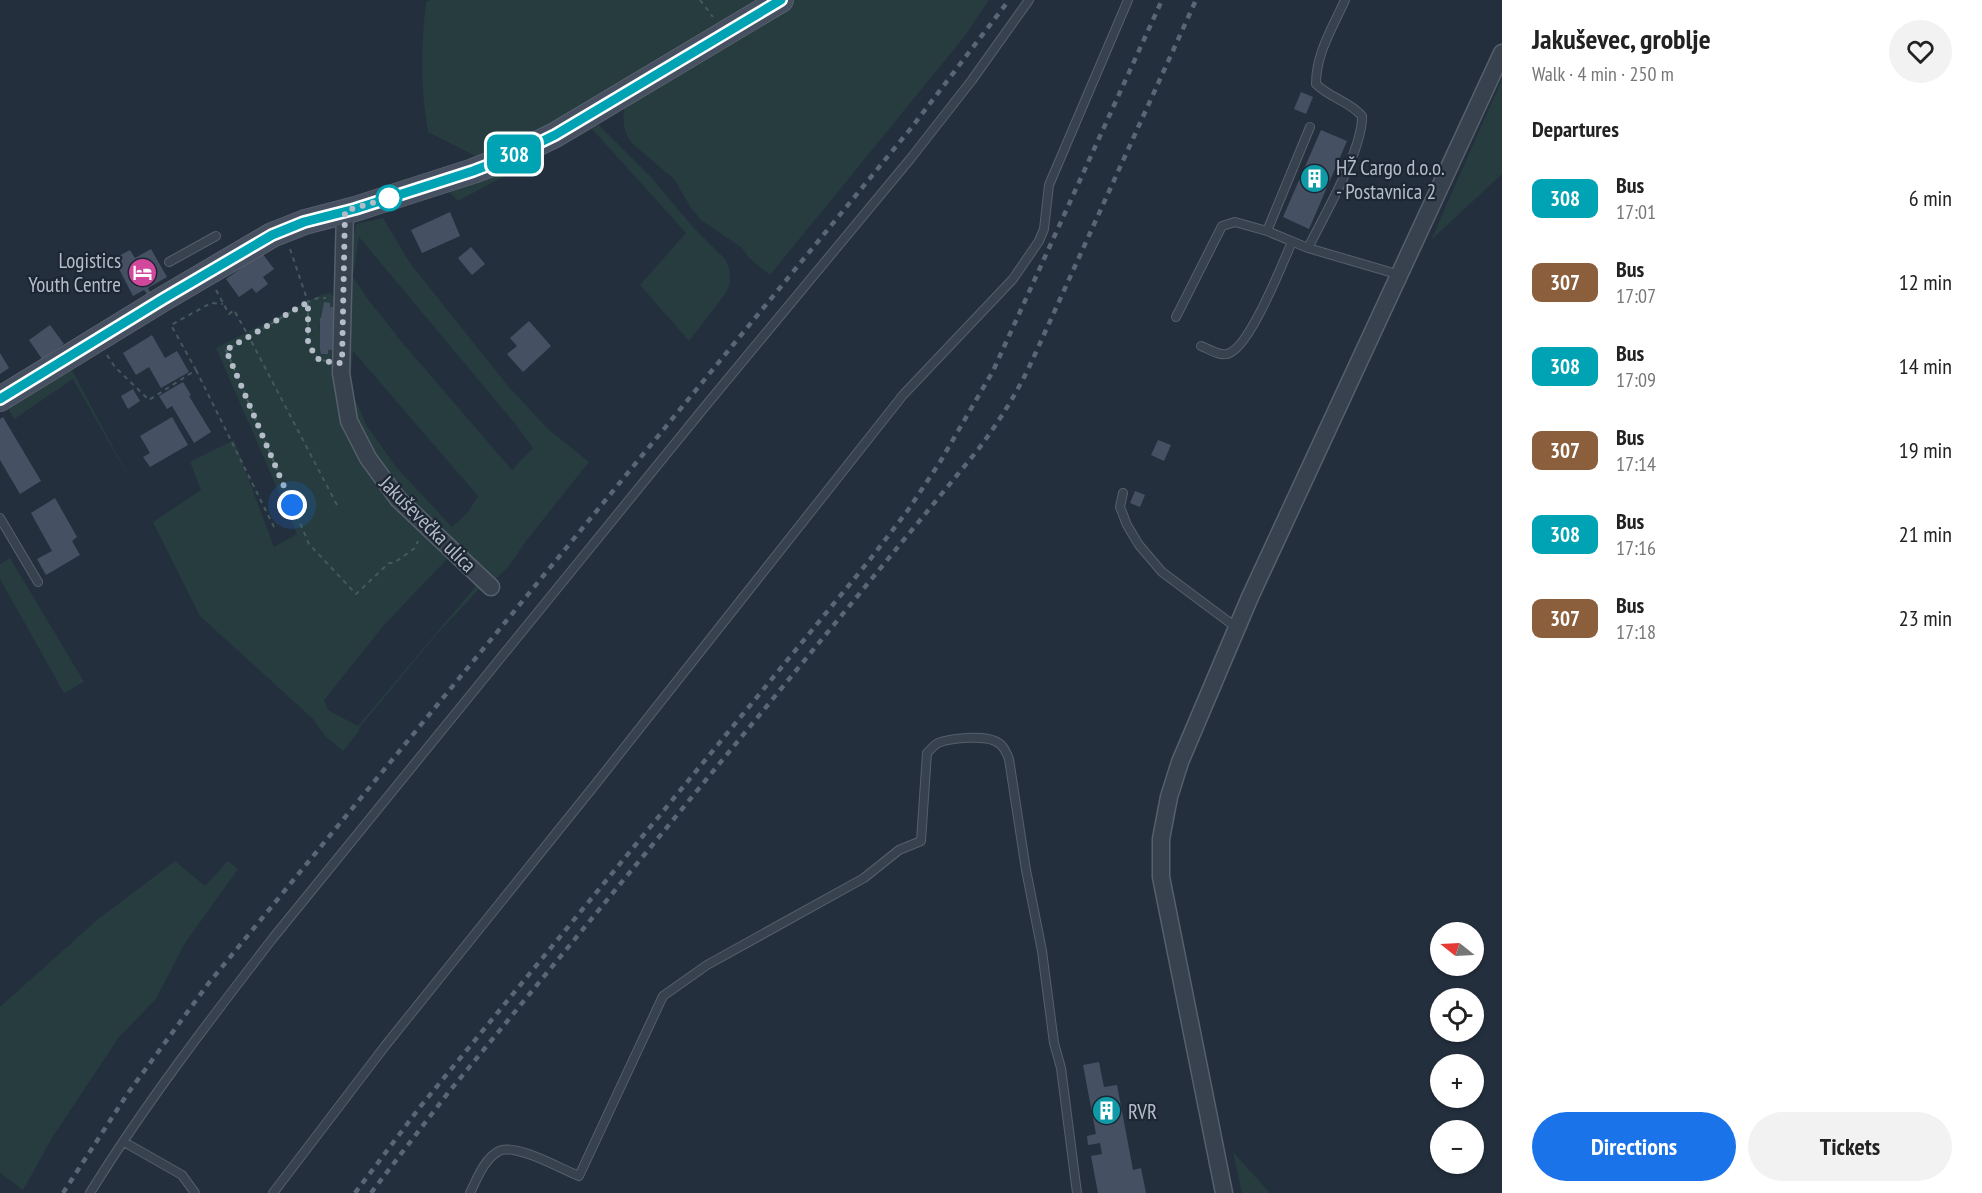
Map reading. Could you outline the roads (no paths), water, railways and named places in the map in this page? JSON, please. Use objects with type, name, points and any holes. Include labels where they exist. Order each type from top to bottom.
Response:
[{"type":"main road","points":[[0,399],[272,235],[304,222],[473,171],[555,135],[781,0]]},
{"type":"street","points":[[1224,1193],[1161,877],[1161,839],[1169,797],[1180,762],[1255,586],[1502,53]]},
{"type":"street","name":"Jakuševečka ulica","points":[[345,211],[338,363],[349,421],[359,444],[379,476],[399,499],[491,587]]},
{"type":"lane","points":[[90,1193],[211,1018],[273,938],[703,409],[911,158],[972,80],[1029,0]]},
{"type":"lane","points":[[273,1193],[385,1046],[903,395],[1013,279],[1039,241],[1044,229],[1049,185],[1128,0]]},
{"type":"lane","points":[[1308,248],[1355,152],[1363,128],[1362,116],[1354,107],[1333,98],[1316,84],[1320,54],[1345,0]]},
{"type":"lane","points":[[1267,231],[1310,127]]},
{"type":"lane","points":[[1176,317],[1222,226],[1235,222],[1267,231],[1308,248],[1400,275]]},
{"type":"lane","points":[[169,262],[216,236]]},
{"type":"lane","points":[[1201,346],[1225,355],[1232,353],[1242,345],[1265,302],[1292,242]]},
{"type":"lane","points":[[1123,493],[1120,507],[1127,525],[1139,545],[1162,572],[1238,628]]},
{"type":"lane","points":[[0,518],[38,582]]},
{"type":"lane","points":[[470,1193],[490,1158],[499,1151],[508,1149],[533,1156],[579,1176],[663,996],[707,965],[864,878],[899,850],[921,841],[927,753],[935,745],[944,741],[987,738],[997,741],[1004,748],[1009,759],[1026,870],[1042,951],[1054,1043],[1061,1068],[1077,1193]]},
{"type":"lane","points":[[124,1142],[182,1175],[195,1193]]},
{"type":"railway","points":[[63,1193],[128,1093],[208,984],[912,127],[1009,0]]},
{"type":"railway","points":[[355,1193],[420,1107],[868,562],[908,510],[940,462],[993,371],[1162,0]]},
{"type":"railway","points":[[371,1193],[448,1093],[992,430],[1013,398],[1031,363],[1196,0]]},
{"type":"place","name":"HŽ Cargo d.o.o. - Postavnica 2","points":[[1315,179]]},
{"type":"place","name":"Logistics Youth Centre","points":[[142,272]]},
{"type":"place","name":"RVR","points":[[1107,1111]]}]
